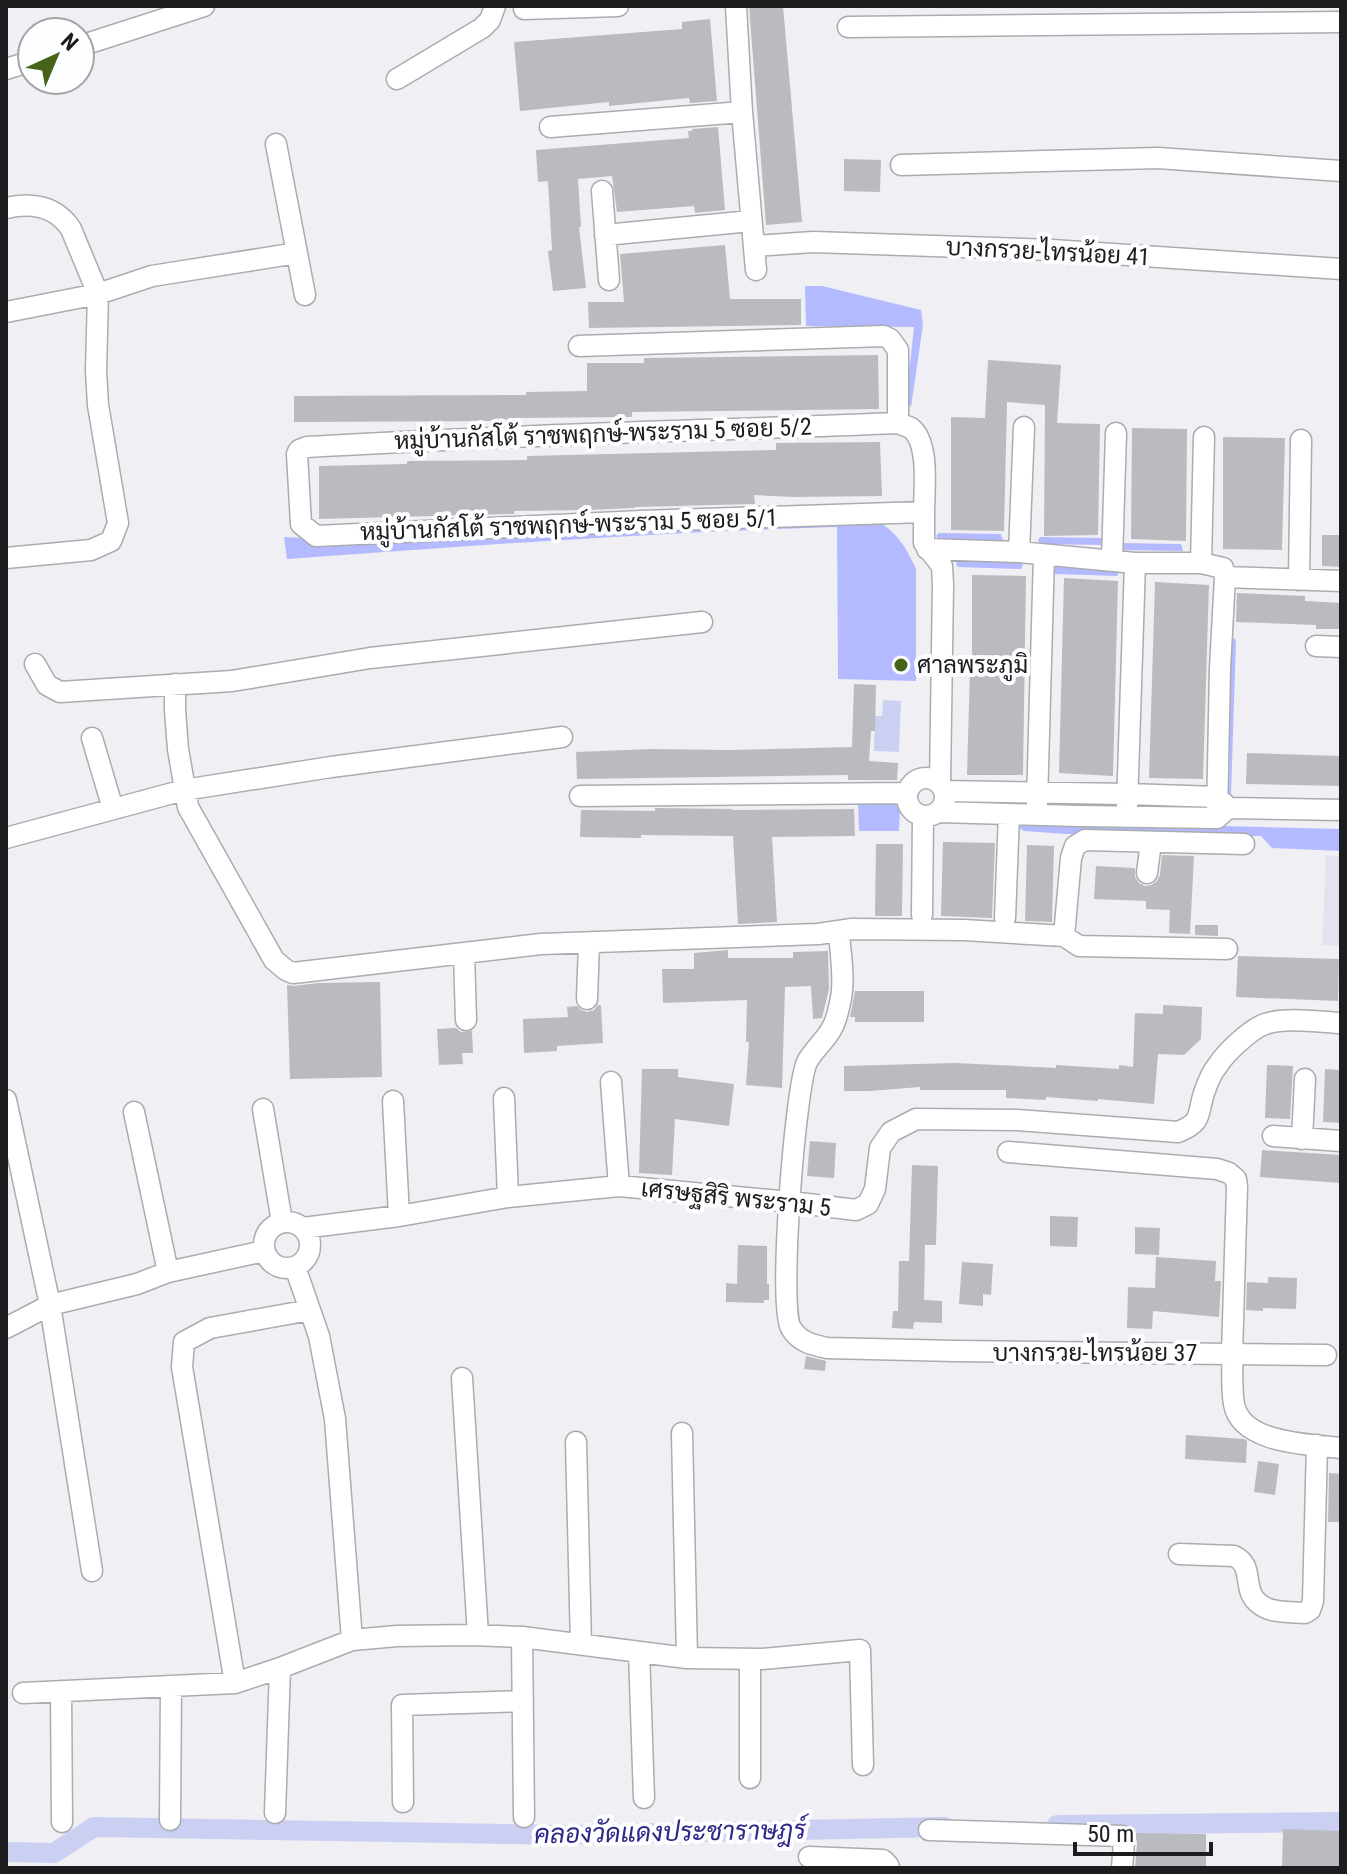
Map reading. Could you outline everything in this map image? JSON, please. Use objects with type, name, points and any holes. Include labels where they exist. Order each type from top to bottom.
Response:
[{"type":"street","points":[[96,41],[204,6]]},
{"type":"street","points":[[397,79],[482,28],[490,20],[495,6]]},
{"type":"street","points":[[524,9],[618,6]]},
{"type":"street","points":[[736,6],[756,270]]},
{"type":"street","points":[[848,27],[1341,22]]},
{"type":"street","points":[[550,127],[742,112]]},
{"type":"street","points":[[276,144],[305,295]]},
{"type":"street","points":[[901,165],[1158,158],[1341,171]]},
{"type":"street","points":[[602,191],[609,280]]},
{"type":"street","points":[[6,208],[46,208],[65,220],[98,294],[98,405],[118,523],[111,541],[91,550],[6,558]]},
{"type":"street","points":[[605,235],[751,221]]},
{"type":"street","name":"บางกรวย-ไทรน้อย 41","points":[[755,246],[813,242],[1052,250],[1341,269]]},
{"type":"street","points":[[6,312],[98,294],[152,276],[297,253]]},
{"type":"street","points":[[579,346],[884,336],[898,350],[898,423],[910,428],[919,437],[924,449],[923,537],[927,549],[942,566],[943,585],[942,787],[945,803],[931,814],[922,915]]},
{"type":"street","name":"หมู่บ้านกัสโต้ ราชพฤกษ์-พระราม 5 ซอย 5/2","points":[[307,447],[518,436],[898,423]]},
{"type":"street","points":[[1019,552],[1024,427]]},
{"type":"street","points":[[1112,560],[1116,433]]},
{"type":"street","points":[[1201,563],[1204,437]]},
{"type":"street","points":[[1299,580],[1301,440]]},
{"type":"street","name":"หมู่บ้านกัสโต้ ราชพฤกษ์-พระราม 5 ซอย 5/1","points":[[307,447],[299,450],[297,459],[301,524],[316,536],[657,520],[924,512]]},
{"type":"street","points":[[927,549],[1019,552],[1135,563],[1201,563],[1223,568],[1221,808]]},
{"type":"street","points":[[1037,815],[1044,555]]},
{"type":"street","points":[[1126,816],[1135,563]]},
{"type":"street","points":[[1225,577],[1341,581]]},
{"type":"street","points":[[35,664],[47,685],[57,692],[232,681],[370,658],[702,622]]},
{"type":"street","points":[[1316,646],[1341,647]]},
{"type":"street","points":[[175,684],[175,710],[188,807],[274,960],[286,970],[299,973],[541,944],[852,929],[964,930],[1064,936],[1079,946],[1227,949]]},
{"type":"street","points":[[6,838],[184,790],[562,737]]},
{"type":"street","points":[[92,738],[113,809]]},
{"type":"street","points":[[1221,808],[1128,794],[942,787],[923,777],[912,782],[906,798],[910,808],[931,814],[1126,816],[1221,808],[1341,810]]},
{"type":"street","points":[[580,796],[907,793]]},
{"type":"street","points":[[1005,918],[1009,814]]},
{"type":"street","points":[[1064,936],[1071,858],[1075,846],[1085,840],[1244,844]]},
{"type":"street","points":[[1147,873],[1151,842]]},
{"type":"street","points":[[791,1202],[797,1107],[807,1063],[833,1026],[841,997],[839,931]]},
{"type":"street","points":[[587,999],[589,943]]},
{"type":"street","points":[[464,953],[466,1020]]},
{"type":"street","name":"เศรษฐสิริ พระราม 5","points":[[282,1222],[303,1228],[399,1216],[508,1197],[619,1186],[856,1210],[868,1204],[875,1189],[880,1148],[891,1132],[916,1119],[1017,1120],[1178,1132],[1192,1127],[1199,1118],[1204,1095],[1217,1065],[1249,1033],[1267,1023],[1341,1023]]},
{"type":"street","points":[[1302,1139],[1305,1079]]},
{"type":"street","points":[[611,1082],[619,1186]]},
{"type":"street","points":[[504,1098],[508,1197]]},
{"type":"street","points":[[6,1100],[50,1305],[92,1571]]},
{"type":"street","points":[[393,1101],[399,1216]]},
{"type":"street","points":[[263,1109],[282,1222],[269,1229],[263,1243],[267,1258],[280,1267],[295,1267],[310,1250],[308,1235],[303,1228]]},
{"type":"street","points":[[134,1112],[168,1272]]},
{"type":"street","points":[[1273,1136],[1341,1141]]},
{"type":"street","points":[[1008,1152],[1217,1169],[1229,1173],[1236,1179],[1232,1354],[1326,1355]]},
{"type":"street","name":"บางกรวย-ไทรน้อย 37","points":[[791,1202],[785,1293],[787,1318],[799,1338],[811,1345],[941,1351],[1232,1354],[1234,1406],[1242,1421],[1257,1434],[1341,1448]]},
{"type":"street","points":[[6,1328],[50,1305],[137,1284],[168,1272],[264,1251]]},
{"type":"street","points":[[295,1267],[319,1336],[335,1419],[352,1640]]},
{"type":"street","points":[[235,1683],[182,1367],[184,1342],[210,1328],[310,1310]]},
{"type":"street","points":[[462,1378],[478,1635]]},
{"type":"street","points":[[682,1433],[687,1658]]},
{"type":"street","points":[[576,1442],[581,1644]]},
{"type":"street","points":[[1179,1554],[1234,1556],[1246,1566],[1249,1590],[1262,1606],[1269,1610],[1305,1613],[1310,1610],[1313,1601],[1317,1445]]},
{"type":"street","points":[[23,1693],[235,1683],[352,1640],[397,1636],[522,1637],[687,1658],[750,1659],[860,1650],[863,1765]]},
{"type":"street","points":[[522,1637],[524,1817]]},
{"type":"street","points":[[639,1652],[644,1798]]},
{"type":"street","points":[[750,1659],[750,1778]]},
{"type":"street","points":[[275,1813],[280,1668]]},
{"type":"street","points":[[170,1820],[171,1686]]},
{"type":"street","points":[[61,1691],[62,1822]]},
{"type":"street","points":[[403,1802],[402,1705],[523,1701]]},
{"type":"street","points":[[929,1830],[1122,1836],[1122,1868]]},
{"type":"street","points":[[809,1857],[883,1860],[889,1868]]},
{"type":"shaded area","points":[[805,286],[822,286],[921,310],[923,325],[911,407],[906,401],[914,327],[806,326]]},
{"type":"shaded area","points":[[873,519],[888,528],[899,540],[916,569],[916,681],[838,679],[837,527],[630,536],[287,559],[284,537],[323,539]]},
{"type":"shaded area","points":[[939,533],[1001,534],[1003,540],[939,540],[936,536]]},
{"type":"shaded area","points":[[1040,537],[1102,538],[1103,545],[1040,544]]},
{"type":"shaded area","points":[[1119,543],[1181,544],[1183,550],[1119,550]]},
{"type":"shaded area","points":[[958,560],[1020,562],[1023,565],[1021,569],[958,567]]},
{"type":"shaded area","points":[[1055,566],[1117,569],[1119,573],[1117,576],[1055,574],[1052,569]]},
{"type":"shaded area","points":[[1231,640],[1236,640],[1229,797]]},
{"type":"shaded area","points":[[883,700],[901,701],[899,752],[874,751],[875,716],[882,716]]},
{"type":"shaded area","points":[[894,802],[900,809],[899,831],[859,831],[858,803]]},
{"type":"shaded area","points":[[1020,822],[1341,829],[1341,851],[1272,848],[1261,836],[1024,831],[1019,828]]},
{"type":"shaded area","points":[[1326,855],[1341,856],[1341,946],[1322,945]]},
{"type":"building","points":[[749,6],[783,6],[802,222],[766,225]]},
{"type":"building","points":[[710,19],[717,101],[690,103],[689,98],[609,106],[609,102],[520,111],[514,42],[682,29],[682,22]]},
{"type":"building","points":[[718,127],[725,210],[695,213],[694,206],[617,212],[612,176],[578,179],[579,227],[586,288],[553,291],[548,251],[552,250],[548,181],[538,182],[536,150],[689,138],[688,131],[692,129]]},
{"type":"building","points":[[844,159],[881,160],[880,192],[844,191]]},
{"type":"building","points":[[725,245],[730,299],[801,299],[801,325],[589,328],[588,302],[624,302],[620,254]]},
{"type":"building","points":[[878,355],[879,409],[632,412],[632,417],[509,418],[509,421],[294,422],[294,396],[526,395],[526,392],[587,391],[587,363],[644,363],[644,358]]},
{"type":"building","points":[[988,360],[1061,365],[1057,423],[1100,424],[1098,535],[1044,536],[1045,405],[1007,402],[1004,531],[951,530],[951,417],[985,418]]},
{"type":"building","points":[[1132,428],[1187,429],[1186,541],[1131,539]]},
{"type":"building","points":[[1223,437],[1285,438],[1282,550],[1223,549]]},
{"type":"building","points":[[880,442],[882,496],[754,495],[755,504],[319,519],[319,466],[407,464],[407,461],[527,460],[527,456],[776,450],[776,443]]},
{"type":"building","points":[[1322,535],[1341,535],[1341,567],[1322,566]]},
{"type":"building","points":[[972,575],[1026,576],[1023,775],[967,775]]},
{"type":"building","points":[[1064,578],[1118,581],[1113,776],[1059,773]]},
{"type":"building","points":[[1155,582],[1209,585],[1203,779],[1149,778]]},
{"type":"building","points":[[1237,593],[1305,596],[1305,601],[1341,603],[1341,629],[1236,622]]},
{"type":"building","points":[[854,684],[876,685],[875,731],[871,731],[869,761],[898,763],[897,780],[848,780],[848,775],[577,779],[576,752],[852,747]]},
{"type":"building","points":[[1247,753],[1341,756],[1341,786],[1246,784]]},
{"type":"building","points":[[655,808],[854,809],[855,836],[772,837],[777,922],[738,924],[733,836],[580,837],[581,810],[655,811]]},
{"type":"building","points":[[943,842],[995,843],[992,918],[941,916]]},
{"type":"building","points":[[876,844],[903,844],[902,916],[875,916]]},
{"type":"building","points":[[1027,845],[1054,846],[1052,922],[1025,921]]},
{"type":"building","points":[[1162,855],[1194,856],[1190,934],[1169,933],[1170,910],[1146,909],[1146,901],[1094,899],[1096,866],[1135,868],[1139,883],[1151,885],[1160,875]]},
{"type":"building","points":[[1195,925],[1218,925],[1218,936],[1195,935]]},
{"type":"building","points":[[728,950],[728,958],[793,958],[793,952],[828,951],[829,989],[822,1018],[813,1019],[811,986],[785,987],[782,1088],[746,1085],[749,1042],[746,1042],[747,1000],[663,1003],[662,969],[694,969],[694,953]]},
{"type":"building","points":[[1238,956],[1339,959],[1338,1001],[1236,997]]},
{"type":"building","points":[[380,982],[382,1077],[290,1079],[287,985]]},
{"type":"building","points":[[855,991],[924,991],[924,1022],[855,1022],[855,1017],[850,1017]]},
{"type":"building","points":[[601,1005],[603,1043],[557,1046],[557,1051],[524,1053],[523,1019],[568,1017],[567,1007],[577,1006],[587,1012]]},
{"type":"building","points":[[1163,1005],[1202,1007],[1201,1039],[1184,1055],[1158,1054],[1154,1104],[1098,1099],[1006,1098],[1006,1090],[920,1090],[920,1087],[844,1091],[844,1066],[955,1063],[1056,1068],[1056,1065],[1133,1067],[1135,1013],[1163,1014]]},
{"type":"building","points":[[456,1028],[461,1032],[472,1031],[473,1053],[462,1053],[463,1064],[439,1065],[437,1029]]},
{"type":"building","points":[[1267,1065],[1293,1066],[1290,1119],[1265,1118]]},
{"type":"building","points":[[642,1069],[678,1069],[678,1077],[734,1084],[729,1126],[675,1119],[672,1175],[639,1173]]},
{"type":"building","points":[[1325,1069],[1341,1070],[1341,1123],[1323,1122]]},
{"type":"building","points":[[810,1141],[836,1143],[834,1178],[807,1176]]},
{"type":"building","points":[[1262,1150],[1341,1155],[1341,1183],[1260,1177]]},
{"type":"building","points":[[912,1165],[938,1166],[936,1245],[925,1245],[924,1300],[942,1301],[942,1323],[914,1322],[913,1329],[892,1328],[893,1311],[898,1311],[899,1261],[909,1261]]},
{"type":"building","points":[[1050,1216],[1078,1217],[1077,1247],[1050,1246]]},
{"type":"building","points":[[1135,1227],[1160,1228],[1159,1255],[1135,1254]]},
{"type":"building","points":[[738,1245],[767,1246],[769,1300],[764,1300],[764,1303],[726,1302],[726,1283],[737,1284]]},
{"type":"building","points":[[1156,1257],[1216,1261],[1215,1281],[1221,1281],[1219,1317],[1153,1311],[1152,1329],[1127,1328],[1128,1287],[1155,1288]]},
{"type":"building","points":[[962,1262],[993,1264],[991,1295],[983,1294],[983,1306],[959,1304]]},
{"type":"building","points":[[1268,1277],[1297,1278],[1296,1309],[1246,1310],[1247,1282],[1268,1283]]},
{"type":"building","points":[[806,1356],[826,1361],[825,1371],[804,1369]]},
{"type":"building","points":[[1186,1435],[1244,1439],[1247,1441],[1246,1463],[1185,1459]]},
{"type":"building","points":[[1258,1461],[1279,1464],[1275,1495],[1254,1492]]},
{"type":"building","points":[[1329,1473],[1341,1474],[1341,1522],[1328,1522]]},
{"type":"building","points":[[1283,1829],[1341,1831],[1341,1868],[1282,1868]]},
{"type":"building","points":[[1135,1833],[1206,1834],[1206,1868],[1135,1868]]},
{"type":"waterway","name":"คลองวัดแดงประชาราษฎร์","points":[[1057,1825],[1341,1822]]},
{"type":"waterway","name":"คลองวัดแดงประชาราษฎร์","points":[[6,1852],[54,1853],[94,1827],[565,1835],[945,1827]]},
{"type":"place","name":"ศาลพระภูมิ","points":[[901,665]]}]
